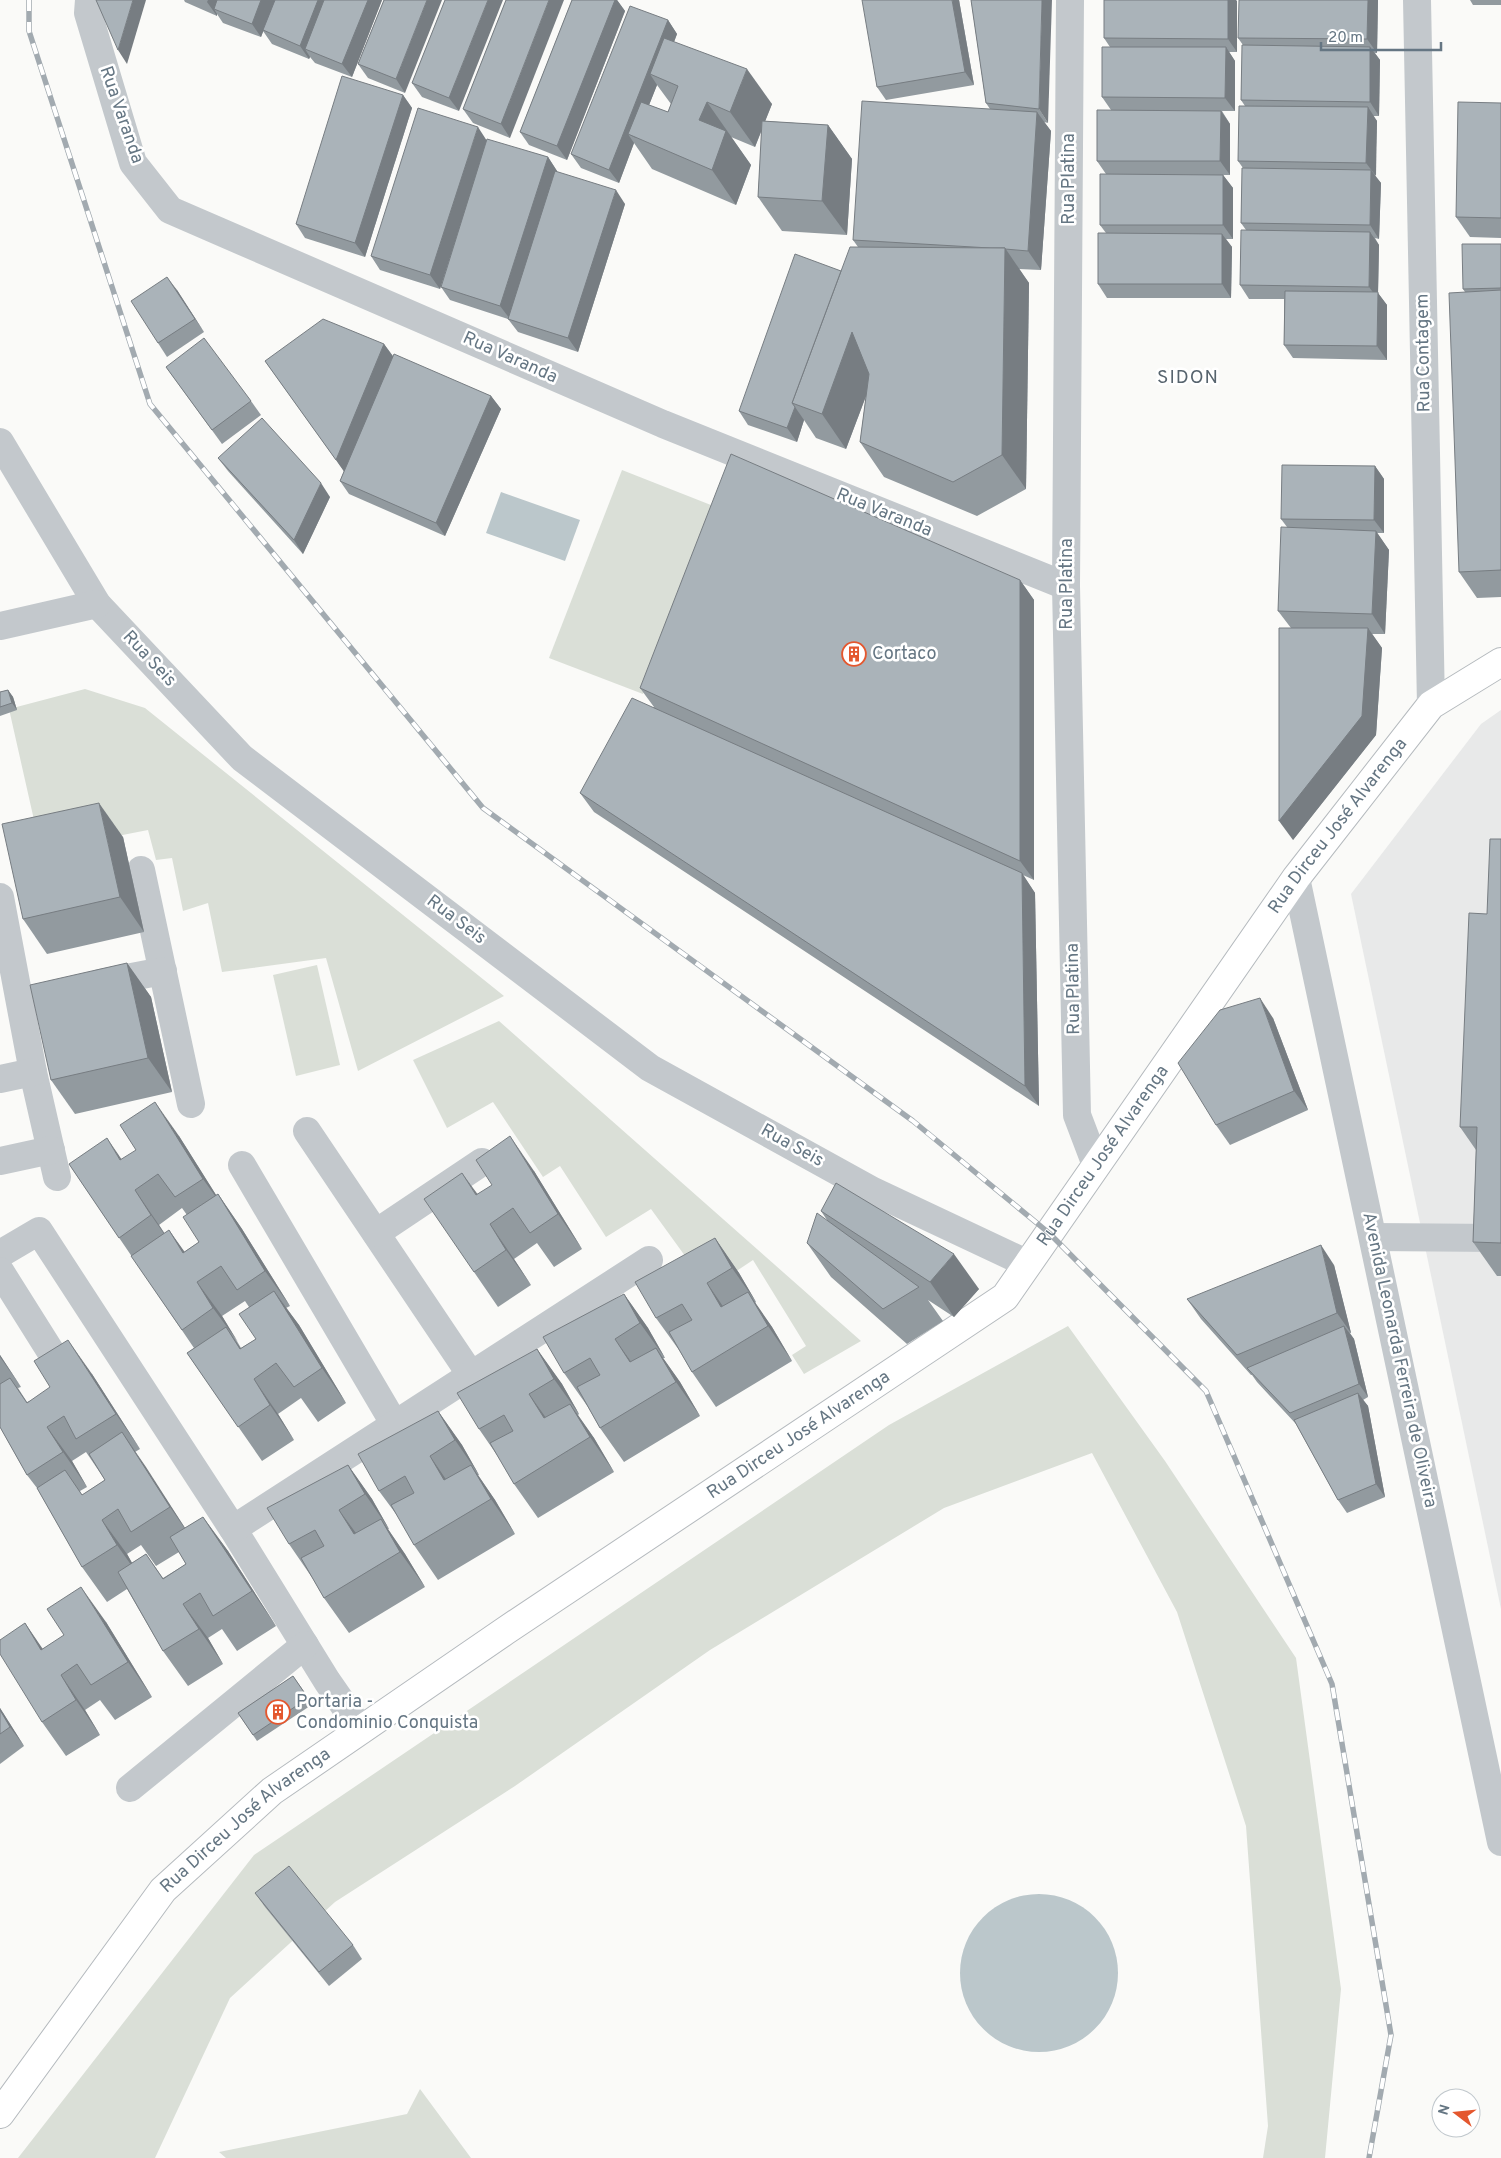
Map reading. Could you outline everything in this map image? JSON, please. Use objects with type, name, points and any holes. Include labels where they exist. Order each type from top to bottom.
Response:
[{"type":"main road","name":"Rua Dirceu José Alvarenga","points":[[0,2114],[163,1890],[272,1791],[505,1631],[1005,1297],[1296,878],[1431,706],[1501,662]]},
{"type":"street","name":"Rua Varanda","points":[[89,0],[88,13],[133,163],[170,210],[663,424],[1066,586]]},
{"type":"street","name":"Rua Platina","points":[[1070,0],[1066,586],[1077,1115],[1096,1164]]},
{"type":"street","name":"Rua Contagem","points":[[1417,0],[1431,706]]},
{"type":"street","name":"Rua Seis","points":[[0,442],[97,604],[242,758],[650,1068],[873,1191],[1028,1264]]},
{"type":"street","points":[[0,626],[97,604]]},
{"type":"street","points":[[141,870],[191,1104]]},
{"type":"street","name":"Avenida Leonarda Ferreira de Oliveira","points":[[1296,878],[1501,1842]]},
{"type":"street","points":[[0,897],[10,1000],[33,1072],[57,1177]]},
{"type":"street","points":[[77,987],[163,971]]},
{"type":"street","points":[[10,1000],[48,993]]},
{"type":"street","points":[[0,1079],[33,1072]]},
{"type":"street","points":[[307,1131],[471,1375]]},
{"type":"street","points":[[0,1161],[50,1150]]},
{"type":"street","points":[[376,1233],[482,1162]]},
{"type":"street","points":[[242,1165],[394,1425]]},
{"type":"street","points":[[0,1254],[39,1231],[361,1730]]},
{"type":"street","points":[[1373,1237],[1498,1238]]},
{"type":"street","points":[[233,1529],[649,1260]]},
{"type":"street","points":[[0,1271],[61,1368]]},
{"type":"street","points":[[130,1788],[305,1645]]},
{"type":"shaded area","points":[[622,470],[716,507],[643,694],[549,658]]},
{"type":"shaded area","points":[[501,492],[580,520],[565,561],[486,533]]},
{"type":"shaded area","points":[[85,689],[145,708],[504,996],[358,1071],[326,958],[222,972],[208,903],[183,911],[172,858],[156,860],[148,830],[41,851],[9,709]]},
{"type":"shaded area","points":[[1501,710],[1501,1609],[1351,894],[1481,724]]},
{"type":"shaded area","points":[[317,965],[340,1065],[296,1076],[273,975]]},
{"type":"shaded area","points":[[499,1021],[861,1341],[804,1374],[792,1355],[806,1346],[753,1260],[726,1278],[701,1278],[651,1209],[606,1237],[560,1166],[543,1177],[493,1102],[447,1128],[413,1060]]},
{"type":"shaded area","points":[[1068,1326],[1165,1461],[1296,1658],[1341,1989],[1325,2158],[1263,2158],[1268,2126],[1246,1826],[1177,1612],[1092,1453],[944,1508],[710,1650],[515,1786],[335,1902],[230,1998],[155,2158],[18,2158],[254,1855],[889,1425]]},
{"type":"shaded area","points":[[1031,1894],[1047,1894],[1062,1897],[1076,1903],[1095,1917],[1105,1929],[1115,1950],[1118,1973],[1115,1996],[1105,2017],[1095,2029],[1083,2039],[1062,2049],[1047,2052],[1031,2052],[1016,2049],[995,2039],[973,2017],[963,1996],[960,1981],[960,1965],[963,1950],[973,1929],[995,1907],[1016,1897]]},
{"type":"shaded area","points":[[420,2089],[471,2158],[226,2158],[219,2152],[407,2114]]},
{"type":"building","points":[[96,0],[133,0],[118,50]]},
{"type":"building","points":[[217,0],[261,0],[252,24],[214,9]]},
{"type":"building","points":[[275,0],[318,0],[300,46],[263,30]]},
{"type":"building","points":[[324,0],[368,0],[342,64],[305,49]]},
{"type":"building","points":[[384,0],[427,0],[396,79],[358,64]]},
{"type":"building","points":[[445,0],[488,0],[449,98],[412,83]]},
{"type":"building","points":[[506,0],[549,0],[501,124],[463,109]]},
{"type":"building","points":[[572,0],[615,0],[557,146],[520,132]]},
{"type":"building","points":[[862,0],[952,0],[965,72],[877,87]]},
{"type":"building","points":[[971,0],[1042,0],[1039,109],[986,103]]},
{"type":"building","points":[[1104,0],[1228,0],[1228,39],[1104,38]]},
{"type":"building","points":[[1239,0],[1368,0],[1367,39],[1238,38]]},
{"type":"building","points":[[630,6],[668,20],[609,170],[571,154]]},
{"type":"building","points":[[664,38],[747,69],[730,112],[707,102],[699,120],[726,131],[712,170],[628,134],[641,102],[668,112],[678,86],[650,74]]},
{"type":"building","points":[[1242,45],[1370,47],[1370,102],[1241,100]]},
{"type":"building","points":[[1102,47],[1226,47],[1225,98],[1102,97]]},
{"type":"building","points":[[342,76],[403,95],[355,243],[296,224]]},
{"type":"building","points":[[862,101],[1037,112],[1028,251],[1005,248],[853,240]]},
{"type":"building","points":[[1458,102],[1501,103],[1501,218],[1456,217]]},
{"type":"building","points":[[1239,106],[1368,107],[1366,163],[1238,161]]},
{"type":"building","points":[[418,108],[478,127],[430,275],[371,256]]},
{"type":"building","points":[[1097,110],[1221,111],[1220,161],[1097,161]]},
{"type":"building","points":[[762,121],[828,125],[822,201],[758,197]]},
{"type":"building","points":[[487,139],[548,157],[500,306],[441,287]]},
{"type":"building","points":[[1242,168],[1371,170],[1370,225],[1241,223]]},
{"type":"building","points":[[555,171],[616,190],[568,338],[508,319]]},
{"type":"building","points":[[1100,174],[1223,175],[1223,225],[1100,225]]},
{"type":"building","points":[[1241,230],[1370,232],[1369,287],[1240,285]]},
{"type":"building","points":[[1098,233],[1222,234],[1222,284],[1098,284]]},
{"type":"building","points":[[1462,244],[1501,244],[1501,288],[1463,289]]},
{"type":"building","points":[[850,247],[1005,248],[1002,455],[953,482],[860,442],[869,374],[852,332],[822,414],[792,403]]},
{"type":"building","points":[[795,254],[841,271],[792,403],[795,407],[787,428],[739,411]]},
{"type":"building","points":[[167,277],[195,319],[158,343],[131,301]]},
{"type":"building","points":[[1501,290],[1501,570],[1459,572],[1449,293]]},
{"type":"building","points":[[1285,291],[1378,292],[1377,346],[1284,345]]},
{"type":"building","points":[[323,319],[384,344],[336,460],[265,361]]},
{"type":"building","points":[[204,338],[251,401],[212,430],[166,367]]},
{"type":"building","points":[[394,354],[491,396],[436,523],[340,481]]},
{"type":"building","points":[[262,418],[321,483],[294,540],[218,458]]},
{"type":"building","name":"Cortaco","points":[[731,454],[1020,580],[1020,861],[640,688]]},
{"type":"building","points":[[1282,465],[1375,466],[1374,520],[1281,519]]},
{"type":"building","points":[[1281,527],[1376,531],[1372,614],[1278,611]]},
{"type":"building","points":[[1279,628],[1368,628],[1362,716],[1279,821]]},
{"type":"building","points":[[8,690],[12,703],[0,707],[0,692]]},
{"type":"building","points":[[632,698],[1022,873],[1025,1086],[580,793]]},
{"type":"building","points":[[99,803],[120,897],[23,919],[2,824]]},
{"type":"building","points":[[1490,839],[1501,839],[1501,1243],[1473,1242],[1477,1127],[1460,1127],[1469,913],[1487,914]]},
{"type":"building","points":[[127,963],[148,1058],[51,1080],[30,985]]},
{"type":"building","points":[[1260,998],[1294,1091],[1216,1125],[1178,1063],[1220,1010]]},
{"type":"building","points":[[155,1102],[203,1179],[175,1197],[158,1174],[135,1190],[151,1215],[119,1238],[69,1164],[107,1138],[120,1160],[136,1150],[120,1125]]},
{"type":"building","points":[[510,1136],[558,1214],[530,1233],[513,1208],[490,1224],[506,1250],[474,1272],[424,1199],[462,1173],[476,1195],[492,1185],[476,1160]]},
{"type":"building","points":[[836,1183],[954,1254],[930,1282],[821,1211]]},
{"type":"building","points":[[218,1194],[265,1271],[237,1290],[221,1266],[197,1282],[213,1308],[182,1330],[131,1256],[169,1230],[183,1253],[199,1242],[183,1217]]},
{"type":"building","points":[[817,1213],[919,1287],[883,1309],[807,1243]]},
{"type":"building","points":[[715,1238],[732,1268],[707,1283],[721,1307],[748,1292],[768,1326],[692,1372],[669,1332],[692,1320],[682,1304],[656,1318],[635,1282]]},
{"type":"building","points":[[1321,1245],[1337,1313],[1237,1355],[1187,1299]]},
{"type":"building","points":[[274,1291],[322,1368],[294,1387],[276,1363],[254,1379],[270,1405],[238,1427],[187,1353],[226,1327],[240,1349],[256,1339],[239,1314]]},
{"type":"building","points":[[624,1294],[640,1323],[615,1339],[630,1362],[656,1348],[676,1382],[600,1428],[577,1387],[600,1375],[590,1358],[564,1373],[543,1337]]},
{"type":"building","points":[[1344,1326],[1359,1384],[1290,1413],[1247,1368]]},
{"type":"building","points":[[68,1340],[116,1414],[76,1439],[64,1416],[47,1427],[63,1452],[27,1475],[0,1427],[0,1384],[10,1378],[27,1403],[50,1387],[34,1361]]},
{"type":"building","points":[[537,1349],[554,1379],[529,1394],[544,1418],[570,1404],[590,1437],[514,1484],[490,1443],[513,1431],[504,1415],[479,1429],[457,1393]]},
{"type":"building","points":[[1358,1393],[1376,1484],[1338,1500],[1294,1420]]},
{"type":"building","points":[[438,1411],[455,1440],[430,1456],[444,1480],[471,1465],[491,1499],[414,1545],[391,1505],[414,1493],[405,1476],[379,1491],[358,1454]]},
{"type":"building","points":[[122,1432],[170,1507],[131,1532],[118,1509],[102,1520],[117,1545],[82,1567],[37,1488],[65,1470],[82,1495],[105,1480],[89,1454]]},
{"type":"building","points":[[348,1465],[365,1494],[339,1510],[354,1534],[381,1519],[400,1552],[324,1598],[301,1558],[324,1546],[315,1530],[289,1544],[267,1508]]},
{"type":"building","points":[[203,1517],[252,1591],[213,1616],[200,1593],[183,1604],[199,1629],[163,1651],[118,1572],[146,1554],[163,1579],[186,1564],[170,1537]]},
{"type":"building","points":[[81,1587],[128,1662],[91,1685],[77,1664],[61,1675],[76,1700],[42,1722],[0,1654],[0,1640],[25,1623],[41,1650],[64,1635],[47,1609]]},
{"type":"building","name":"Portaria - Condominio Conquista","points":[[293,1676],[308,1698],[253,1735],[238,1713]]},
{"type":"building","points":[[0,1710],[10,1727],[0,1734]]},
{"type":"building","points":[[289,1866],[353,1945],[319,1972],[255,1893]]},
{"type":"railway","points":[[29,0],[29,31],[150,404],[483,808],[913,1121],[1049,1233],[1206,1391],[1332,1684],[1391,2035],[1369,2158]]},
{"type":"place","name":"Cortaco","points":[[854,654]]},
{"type":"place","name":"Portaria - Condominio Conquista","points":[[278,1712]]},
{"type":"district","name":"SIDON","points":[[1188,378]]}]
